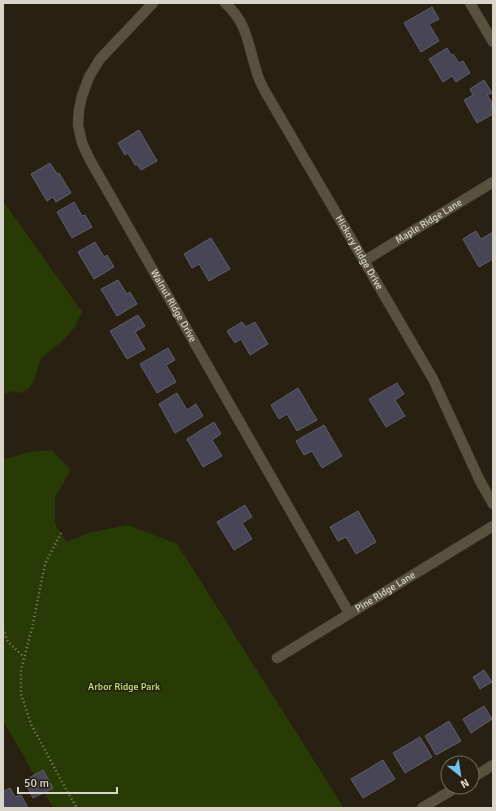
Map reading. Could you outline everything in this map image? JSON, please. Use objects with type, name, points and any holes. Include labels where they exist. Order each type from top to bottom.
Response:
[{"type":"street","name":"Walnut Ridge Drive","points":[[153,3],[100,59],[89,77],[79,110],[78,125],[82,143],[94,167],[349,613]]},
{"type":"street","name":"Hickory Ridge Drive","points":[[225,3],[233,10],[241,23],[247,37],[257,72],[266,93],[433,379],[480,481],[493,504]]},
{"type":"street","points":[[470,3],[493,42]]},
{"type":"street","name":"Maple Ridge Lane","points":[[364,261],[493,182]]},
{"type":"street","name":"Pine Ridge Lane","points":[[277,658],[493,526]]},
{"type":"street","points":[[480,773],[493,765]]},
{"type":"street","points":[[422,808],[444,795]]},
{"type":"path","points":[[61,533],[45,564],[32,628],[21,670],[21,694],[31,724],[77,808]]},
{"type":"path","points":[[3,630],[8,642],[24,658]]},
{"type":"green space","points":[[3,201],[82,312],[75,327],[61,342],[41,358],[34,381],[29,388],[20,393],[12,391],[3,394]]},
{"type":"green space","name":"Arbor Ridge Park","points":[[52,450],[71,470],[55,497],[55,524],[66,542],[92,532],[128,525],[177,544],[344,808],[53,808],[3,720],[3,459],[30,452]]},
{"type":"building","points":[[432,7],[439,19],[429,24],[439,41],[421,52],[404,23]]},
{"type":"building","points":[[447,48],[451,55],[453,54],[459,63],[463,61],[470,73],[456,82],[452,76],[443,82],[429,59]]},
{"type":"building","points":[[484,80],[492,93],[487,95],[493,104],[491,106],[493,114],[477,123],[464,100],[473,95],[470,89]]},
{"type":"building","points":[[139,130],[157,161],[141,170],[137,164],[135,165],[128,153],[125,155],[118,143]]},
{"type":"building","points":[[50,163],[57,174],[59,173],[71,193],[56,202],[53,197],[47,201],[31,174]]},
{"type":"building","points":[[74,202],[82,216],[85,215],[92,227],[72,238],[57,212]]},
{"type":"building","points":[[476,231],[481,239],[493,232],[493,259],[479,267],[463,239]]},
{"type":"building","points":[[211,238],[230,269],[209,281],[199,264],[192,268],[184,254]]},
{"type":"building","points":[[95,242],[104,257],[107,255],[114,267],[94,279],[78,252]]},
{"type":"building","points":[[118,280],[127,294],[130,292],[137,304],[117,316],[101,289]]},
{"type":"building","points":[[138,315],[145,326],[135,332],[145,349],[127,359],[110,331]]},
{"type":"building","points":[[242,322],[246,327],[255,322],[268,344],[250,355],[241,339],[235,343],[227,331]]},
{"type":"building","points":[[168,348],[175,360],[166,365],[176,382],[157,393],[140,364]]},
{"type":"building","points":[[397,383],[404,394],[395,400],[405,416],[386,427],[369,399]]},
{"type":"building","points":[[298,388],[317,420],[297,431],[287,414],[279,419],[271,405]]},
{"type":"building","points":[[177,393],[187,410],[196,404],[203,416],[175,433],[159,404]]},
{"type":"building","points":[[214,422],[221,434],[212,440],[222,456],[203,467],[187,439]]},
{"type":"building","points":[[324,425],[342,456],[322,468],[312,451],[304,455],[296,441]]},
{"type":"building","points":[[245,505],[252,517],[242,523],[252,539],[234,550],[217,522]]},
{"type":"building","points":[[358,511],[376,542],[356,554],[346,537],[338,541],[330,527]]},
{"type":"building","points":[[484,670],[492,682],[480,689],[473,677]]},
{"type":"building","points":[[484,706],[492,719],[471,733],[463,719]]},
{"type":"building","points":[[449,721],[461,741],[436,755],[425,736]]},
{"type":"building","points":[[420,737],[432,757],[405,773],[393,753]]},
{"type":"building","points":[[383,760],[395,779],[363,798],[351,779]]},
{"type":"building","points":[[43,770],[53,788],[33,798],[24,781]]},
{"type":"building","points":[[10,788],[15,797],[21,795],[28,808],[3,808],[3,790],[4,791]]}]
